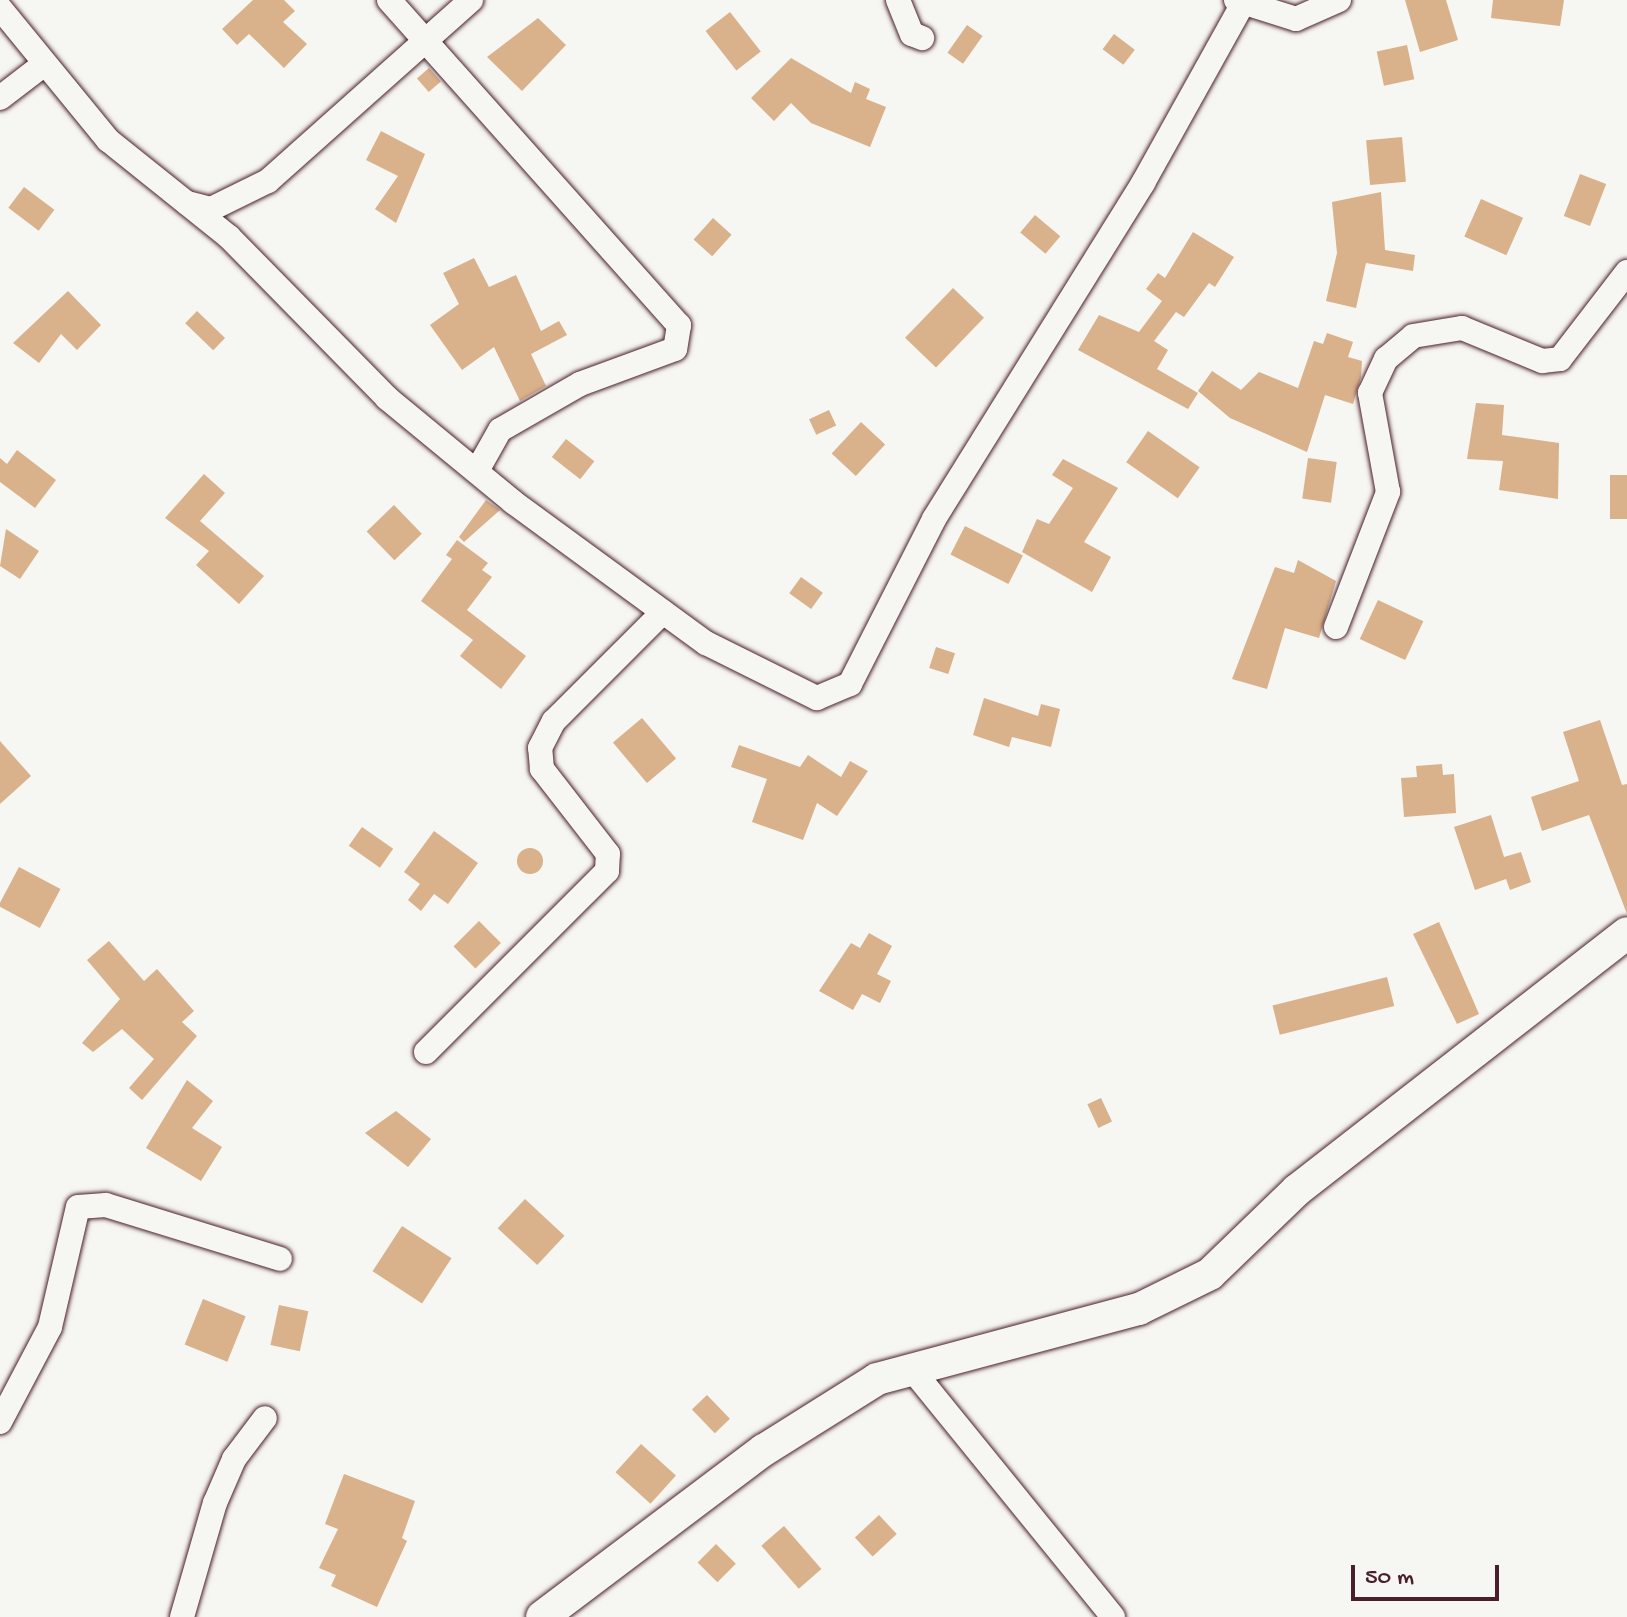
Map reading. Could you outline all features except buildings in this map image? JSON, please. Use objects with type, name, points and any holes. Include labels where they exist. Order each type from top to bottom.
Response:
[{"type":"street","points":[[389,0],[679,325],[681,337],[675,349],[525,414],[500,430],[477,471]]},
{"type":"street","points":[[182,201],[211,209],[238,201],[427,45],[471,0]]},
{"type":"street","points":[[898,0],[912,34],[922,38]]},
{"type":"street","points":[[0,8],[43,65],[108,140],[229,237],[387,398],[477,471],[663,612],[803,695],[832,696],[850,684],[934,519],[1143,183],[1241,1],[1296,19],[1339,0]]},
{"type":"street","points":[[0,98],[43,65]]},
{"type":"street","points":[[1336,627],[1388,492],[1370,393],[1386,359],[1413,336],[1462,328],[1518,354],[1560,359],[1627,272]]},
{"type":"street","points":[[426,1052],[607,871],[608,854],[542,769],[540,748],[554,721],[663,612]]},
{"type":"street","points":[[542,1617],[764,1450],[877,1379],[910,1367],[1139,1309],[1210,1274],[1297,1190],[1627,933]]},
{"type":"street","points":[[0,1422],[50,1327],[78,1207],[106,1205],[280,1259]]},
{"type":"street","points":[[910,1367],[1113,1617]]},
{"type":"street","points":[[182,1617],[215,1503],[234,1459],[265,1418]]}]
